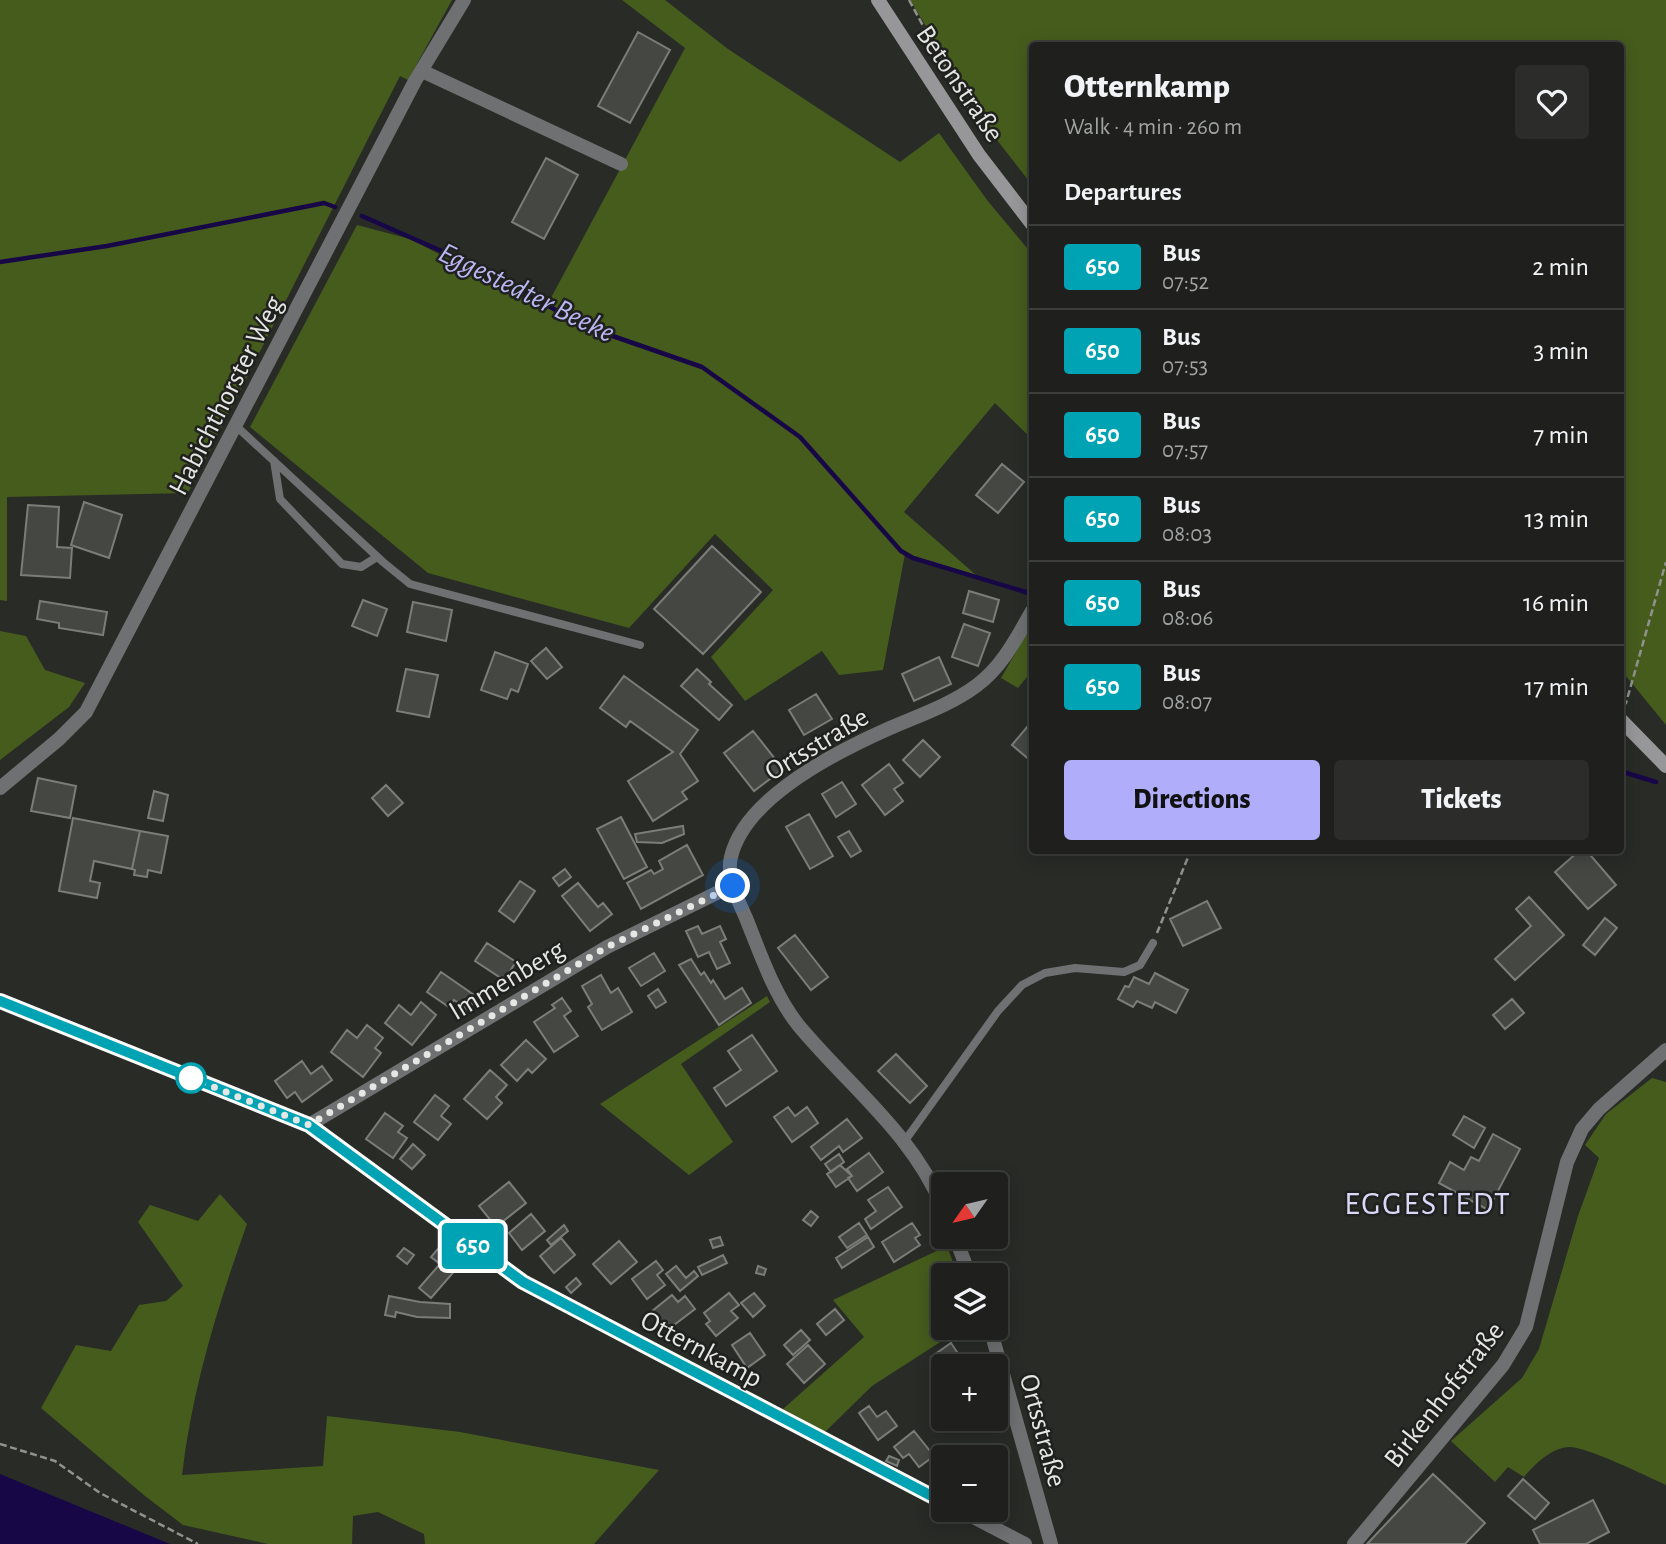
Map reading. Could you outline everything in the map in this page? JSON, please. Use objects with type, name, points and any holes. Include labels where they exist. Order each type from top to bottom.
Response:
[{"type":"main road","name":"Betonstraße","points":[[877,0],[979,155],[1029,220]]},
{"type":"main road","points":[[1624,723],[1666,766]]},
{"type":"street","name":"Habichthorster Weg","points":[[0,788],[60,739],[86,712],[422,71],[464,0]]},
{"type":"street","points":[[422,71],[621,164]]},
{"type":"street","name":"Ortsstraße","points":[[931,1188],[904,1142],[882,1114],[799,1026],[776,992],[733,886],[730,859],[741,830],[781,789],[827,760],[888,729],[948,704],[976,686],[999,666],[1029,616]]},
{"type":"street","name":"Immenberg","points":[[309,1125],[607,947],[733,886]]},
{"type":"street","name":"Otternkamp","points":[[0,1001],[309,1125],[523,1282],[931,1496]]},
{"type":"street","name":"Birkenhofstraße","points":[[1354,1544],[1503,1365],[1526,1327],[1567,1162],[1582,1129],[1599,1109],[1666,1050]]},
{"type":"street","name":"Ortsstraße","points":[[993,1340],[1051,1544]]},
{"type":"street","points":[[983,1522],[1025,1544]]},
{"type":"lane","points":[[236,426],[410,584],[640,645]]},
{"type":"lane","points":[[274,461],[280,499],[342,564],[361,567],[377,556]]},
{"type":"lane","points":[[904,1142],[998,1011],[1022,985],[1045,973],[1075,968],[1124,972],[1140,965],[1153,943]]},
{"type":"path","points":[[909,0],[972,116]]},
{"type":"path","points":[[1624,702],[1626,703],[1666,562]]},
{"type":"path","points":[[1153,943],[1189,854]]},
{"type":"path","points":[[0,1444],[55,1461],[100,1493],[198,1544]]},
{"type":"green space","points":[[0,0],[452,0],[408,80],[400,76],[188,493],[7,497],[7,601],[0,600]]},
{"type":"green space","points":[[622,0],[665,0],[728,49],[900,162],[939,133],[987,200],[1029,250],[1029,436],[995,403],[904,512],[976,575],[905,554],[883,670],[839,675],[822,651],[745,701],[711,657],[773,590],[715,534],[629,628],[428,573],[250,427],[357,225],[410,239],[545,309],[685,48]]},
{"type":"green space","points":[[910,0],[1666,0],[1666,725],[1624,674],[1624,42],[1029,42],[1029,181],[990,131]]},
{"type":"green space","points":[[1029,629],[1029,675],[1018,688],[1001,678]]},
{"type":"green space","points":[[0,631],[26,636],[45,670],[85,683],[69,707],[0,760]]},
{"type":"green space","points":[[767,996],[770,1002],[681,1064],[733,1142],[689,1175],[600,1104]]},
{"type":"green space","points":[[1652,1078],[1666,1082],[1666,1485],[1603,1457],[1569,1447],[1562,1448],[1538,1462],[1524,1477],[1508,1467],[1495,1482],[1451,1441],[1522,1378],[1539,1349],[1578,1216],[1599,1158],[1585,1145],[1606,1114]]},
{"type":"green space","points":[[220,1194],[247,1224],[207,1348],[192,1411],[182,1475],[323,1466],[327,1416],[460,1432],[659,1470],[594,1544],[425,1544],[424,1534],[378,1512],[353,1516],[352,1544],[268,1544],[183,1525],[41,1408],[76,1345],[111,1351],[139,1305],[166,1301],[183,1286],[138,1222],[150,1205],[198,1221]]},
{"type":"green space","points":[[939,1250],[948,1250],[953,1263],[931,1263],[931,1340],[943,1340],[872,1386],[825,1432],[783,1409],[864,1337],[833,1300]]},
{"type":"shaded area","points":[[0,1474],[170,1544],[0,1544]]},
{"type":"building","points":[[638,32],[670,50],[630,123],[598,106]]},
{"type":"building","points":[[546,158],[578,175],[544,239],[512,222]]},
{"type":"building","points":[[1002,464],[1024,482],[998,513],[976,495]]},
{"type":"building","points":[[84,502],[122,515],[109,558],[71,545]]},
{"type":"building","points":[[28,505],[59,507],[57,547],[72,548],[70,578],[21,575]]},
{"type":"building","points":[[712,546],[761,592],[703,654],[654,609]]},
{"type":"building","points":[[969,591],[999,600],[993,622],[963,613]]},
{"type":"building","points":[[363,600],[387,609],[377,636],[352,626]]},
{"type":"building","points":[[40,601],[107,612],[103,635],[59,628],[59,623],[37,619]]},
{"type":"building","points":[[413,602],[452,610],[446,641],[407,632]]},
{"type":"building","points":[[964,624],[990,633],[978,666],[952,657]]},
{"type":"building","points":[[546,648],[562,667],[547,679],[531,661]]},
{"type":"building","points":[[495,652],[528,664],[518,692],[511,689],[507,699],[481,690]]},
{"type":"building","points":[[939,657],[951,684],[914,701],[902,674]]},
{"type":"building","points":[[406,669],[438,675],[429,717],[397,711]]},
{"type":"building","points":[[697,669],[732,705],[719,720],[681,686]]},
{"type":"building","points":[[624,676],[698,730],[680,754],[698,781],[682,792],[687,799],[653,821],[628,781],[673,752],[630,721],[626,727],[600,708]]},
{"type":"building","points":[[816,694],[832,719],[804,735],[789,710]]},
{"type":"building","points":[[1029,725],[1029,759],[1012,745]]},
{"type":"building","points":[[753,731],[783,769],[754,791],[724,753]]},
{"type":"building","points":[[923,740],[940,757],[920,777],[903,760]]},
{"type":"building","points":[[889,764],[903,783],[894,789],[903,801],[885,815],[862,785]]},
{"type":"building","points":[[38,778],[76,786],[70,818],[31,811]]},
{"type":"building","points":[[842,782],[856,804],[836,817],[822,794]]},
{"type":"building","points":[[386,785],[403,803],[388,816],[372,798]]},
{"type":"building","points":[[154,791],[168,795],[163,821],[148,818]]},
{"type":"building","points":[[809,814],[833,856],[810,869],[786,827]]},
{"type":"building","points":[[621,817],[647,867],[624,879],[597,829]]},
{"type":"building","points":[[73,818],[140,831],[132,869],[94,861],[90,881],[100,883],[97,898],[59,891]]},
{"type":"building","points":[[683,826],[684,834],[662,843],[637,842],[635,834]]},
{"type":"building","points":[[140,831],[168,836],[161,873],[148,870],[147,877],[134,875],[135,870],[132,869]]},
{"type":"building","points":[[849,831],[861,851],[851,857],[838,837]]},
{"type":"building","points":[[687,845],[703,875],[641,909],[627,883],[651,870],[654,874],[663,869],[659,861]]},
{"type":"building","points":[[1575,854],[1589,854],[1616,885],[1588,909],[1555,872]]},
{"type":"building","points":[[565,869],[571,877],[559,886],[553,878]]},
{"type":"building","points":[[520,881],[535,891],[514,922],[499,911]]},
{"type":"building","points":[[578,883],[598,907],[603,903],[612,914],[590,931],[562,896]]},
{"type":"building","points":[[1529,897],[1564,935],[1515,980],[1495,959],[1531,926],[1516,909]]},
{"type":"building","points":[[1207,901],[1221,928],[1183,946],[1170,919]]},
{"type":"building","points":[[1605,918],[1617,928],[1595,955],[1583,945]]},
{"type":"building","points":[[698,926],[702,934],[720,926],[726,939],[720,942],[730,963],[717,969],[709,952],[698,957],[686,931]]},
{"type":"building","points":[[795,935],[828,977],[811,990],[778,948]]},
{"type":"building","points":[[487,943],[516,962],[504,980],[475,961]]},
{"type":"building","points":[[654,953],[665,971],[641,986],[629,968]]},
{"type":"building","points":[[691,959],[701,975],[704,972],[711,983],[713,980],[725,999],[742,988],[751,1003],[719,1025],[679,965]]},
{"type":"building","points":[[441,972],[477,997],[468,1010],[454,1000],[449,1007],[427,992]]},
{"type":"building","points":[[1155,973],[1188,990],[1176,1013],[1155,1002],[1152,1008],[1137,1001],[1133,1007],[1118,999],[1134,977],[1149,984]]},
{"type":"building","points":[[601,975],[611,993],[618,988],[632,1012],[602,1030],[588,1007],[592,1004],[582,986]]},
{"type":"building","points":[[658,989],[666,1002],[656,1008],[648,996]]},
{"type":"building","points":[[562,998],[571,1011],[564,1016],[578,1036],[554,1052],[534,1022],[555,1008],[552,1005]]},
{"type":"building","points":[[1512,999],[1524,1013],[1505,1029],[1493,1015]]},
{"type":"building","points":[[421,1002],[436,1015],[412,1045],[385,1023],[399,1005],[411,1015]]},
{"type":"building","points":[[367,1025],[383,1038],[375,1048],[381,1053],[363,1077],[331,1052],[347,1030],[357,1038]]},
{"type":"building","points":[[752,1035],[777,1071],[726,1106],[714,1088],[741,1070],[728,1051]]},
{"type":"building","points":[[526,1040],[546,1059],[532,1073],[528,1069],[517,1081],[501,1065]]},
{"type":"building","points":[[896,1054],[927,1086],[910,1103],[878,1071]]},
{"type":"building","points":[[302,1061],[311,1074],[322,1066],[332,1080],[302,1102],[295,1092],[287,1098],[275,1081]]},
{"type":"building","points":[[490,1070],[507,1085],[496,1097],[502,1103],[487,1119],[464,1099]]},
{"type":"building","points":[[435,1095],[449,1106],[441,1116],[451,1124],[438,1140],[414,1122]]},
{"type":"building","points":[[788,1107],[795,1116],[807,1107],[818,1123],[792,1142],[774,1117]]},
{"type":"building","points":[[385,1113],[403,1126],[398,1132],[407,1138],[393,1158],[366,1139]]},
{"type":"building","points":[[1464,1116],[1485,1128],[1474,1148],[1453,1135]]},
{"type":"building","points":[[847,1119],[862,1138],[843,1152],[839,1146],[821,1160],[811,1147]]},
{"type":"building","points":[[1493,1134],[1520,1149],[1488,1210],[1439,1183],[1450,1162],[1464,1170],[1471,1157],[1479,1161]]},
{"type":"building","points":[[413,1144],[425,1155],[412,1169],[400,1159]]},
{"type":"building","points":[[869,1153],[883,1172],[857,1191],[848,1178],[852,1176],[847,1169]]},
{"type":"building","points":[[839,1154],[844,1162],[831,1172],[825,1164]]},
{"type":"building","points":[[840,1165],[852,1176],[836,1187],[827,1174]]},
{"type":"building","points":[[509,1182],[526,1203],[496,1227],[479,1206]]},
{"type":"building","points":[[888,1187],[902,1207],[871,1229],[865,1219],[876,1211],[868,1200]]},
{"type":"building","points":[[811,1211],[818,1217],[811,1226],[803,1220]]},
{"type":"building","points":[[531,1214],[545,1231],[522,1250],[509,1233]]},
{"type":"building","points":[[859,1223],[867,1235],[847,1248],[839,1237]]},
{"type":"building","points":[[912,1223],[920,1235],[915,1238],[920,1245],[894,1262],[882,1242]]},
{"type":"building","points":[[564,1225],[568,1231],[551,1245],[547,1240]]},
{"type":"building","points":[[720,1237],[723,1245],[713,1248],[710,1240]]},
{"type":"building","points":[[868,1237],[874,1247],[842,1268],[836,1258]]},
{"type":"building","points":[[561,1238],[575,1255],[554,1273],[540,1256]]},
{"type":"building","points":[[619,1241],[637,1262],[611,1284],[593,1264]]},
{"type":"building","points":[[443,1243],[464,1260],[431,1298],[419,1288],[440,1264],[431,1257]]},
{"type":"building","points":[[404,1248],[414,1255],[407,1264],[397,1256]]},
{"type":"building","points":[[723,1255],[727,1263],[702,1275],[698,1267]]},
{"type":"building","points":[[656,1261],[663,1270],[657,1275],[665,1285],[647,1299],[632,1279]]},
{"type":"building","points":[[676,1266],[686,1278],[694,1271],[698,1276],[680,1291],[666,1274]]},
{"type":"building","points":[[758,1266],[766,1269],[764,1275],[756,1273]]},
{"type":"building","points":[[576,1278],[581,1284],[571,1293],[566,1287]]},
{"type":"building","points":[[729,1293],[739,1305],[731,1311],[738,1318],[716,1336],[706,1324],[710,1321],[704,1313]]},
{"type":"building","points":[[754,1293],[765,1306],[753,1317],[741,1303]]},
{"type":"building","points":[[672,1295],[678,1302],[685,1296],[695,1309],[670,1328],[666,1322],[661,1325],[651,1312]]},
{"type":"building","points":[[389,1296],[450,1304],[450,1318],[417,1317],[396,1312],[395,1317],[385,1315]]},
{"type":"building","points":[[835,1309],[844,1320],[826,1335],[817,1324]]},
{"type":"building","points":[[801,1330],[810,1340],[793,1355],[784,1345]]},
{"type":"building","points":[[750,1333],[765,1355],[747,1368],[732,1345]]},
{"type":"building","points":[[951,1343],[958,1354],[935,1354]]},
{"type":"building","points":[[808,1345],[825,1364],[804,1383],[787,1364]]},
{"type":"building","points":[[869,1406],[877,1417],[886,1411],[897,1426],[878,1440],[859,1413]]},
{"type":"building","points":[[914,1431],[931,1452],[931,1458],[919,1467],[909,1454],[903,1458],[894,1447]]},
{"type":"building","points":[[889,1456],[899,1460],[897,1466],[886,1461]]},
{"type":"building","points":[[1433,1474],[1485,1523],[1465,1544],[1367,1544]]},
{"type":"building","points":[[1523,1479],[1549,1503],[1535,1519],[1508,1496]]},
{"type":"building","points":[[1593,1500],[1609,1532],[1586,1544],[1540,1544],[1533,1530]]},
{"type":"waterway","name":"Eggestedter Beeke","points":[[0,262],[107,246],[324,203],[335,207]]},
{"type":"waterway","name":"Eggestedter Beeke","points":[[362,216],[496,275],[581,325],[702,367],[800,437],[901,551],[913,558],[1029,593]]},
{"type":"waterway","name":"Eggestedter Beeke","points":[[1624,772],[1656,782]]},
{"type":"bus line","name":"650","points":[[0,1001],[309,1125],[523,1282],[931,1496]]},
{"type":"district","name":"EGGESTEDT","points":[[1428,1203]]},
{"type":"route","points":[[191,1078],[309,1125],[607,947],[733,886]]}]
